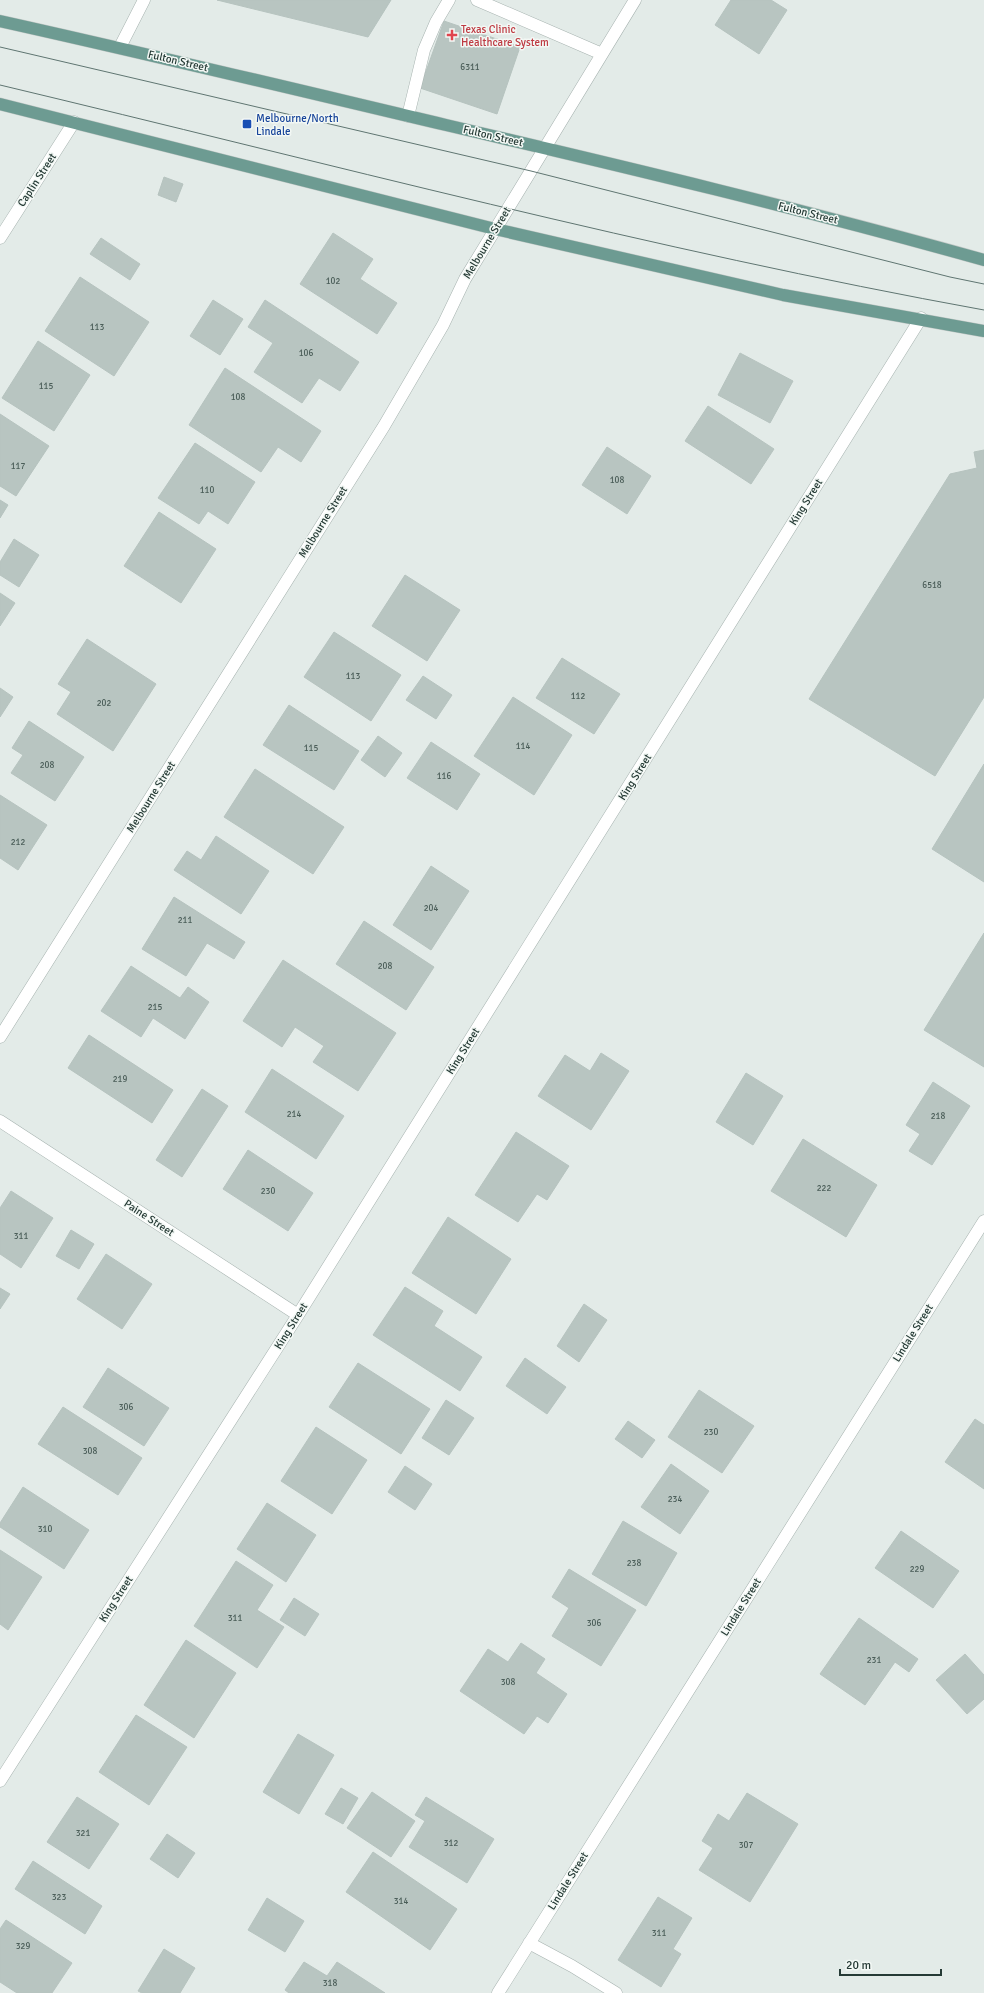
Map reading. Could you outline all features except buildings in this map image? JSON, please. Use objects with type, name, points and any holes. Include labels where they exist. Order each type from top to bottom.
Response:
[{"type":"main road","name":"Fulton Street","points":[[0,21],[120,47],[544,148],[751,199],[984,260]]},
{"type":"main road","points":[[0,104],[495,229],[783,295],[921,318],[984,331]]},
{"type":"street","points":[[120,47],[144,0]]},
{"type":"street","points":[[477,0],[602,54]]},
{"type":"street","name":"Melbourne Street","points":[[0,1037],[384,426],[443,325],[465,280],[495,229],[635,0]]},
{"type":"street","points":[[408,116],[424,50],[449,2]]},
{"type":"street","name":"Caplin Street","points":[[0,238],[74,122]]},
{"type":"street","name":"King Street","points":[[0,1781],[298,1315],[921,318]]},
{"type":"street","name":"Paine Street","points":[[0,1122],[298,1315]]},
{"type":"street","name":"Lindale Street","points":[[498,1993],[984,1221]]},
{"type":"street","points":[[529,1943],[572,1966],[616,1993]]},
{"type":"tram line","points":[[0,47],[531,171],[950,277],[984,284]]},
{"type":"tram line","points":[[0,85],[613,233],[860,286],[984,310]]},
{"type":"place","name":"Texas Clinic Healthcare System","points":[[452,35]]},
{"type":"place","name":"Melbourne/North Lindale","points":[[247,124]]}]
